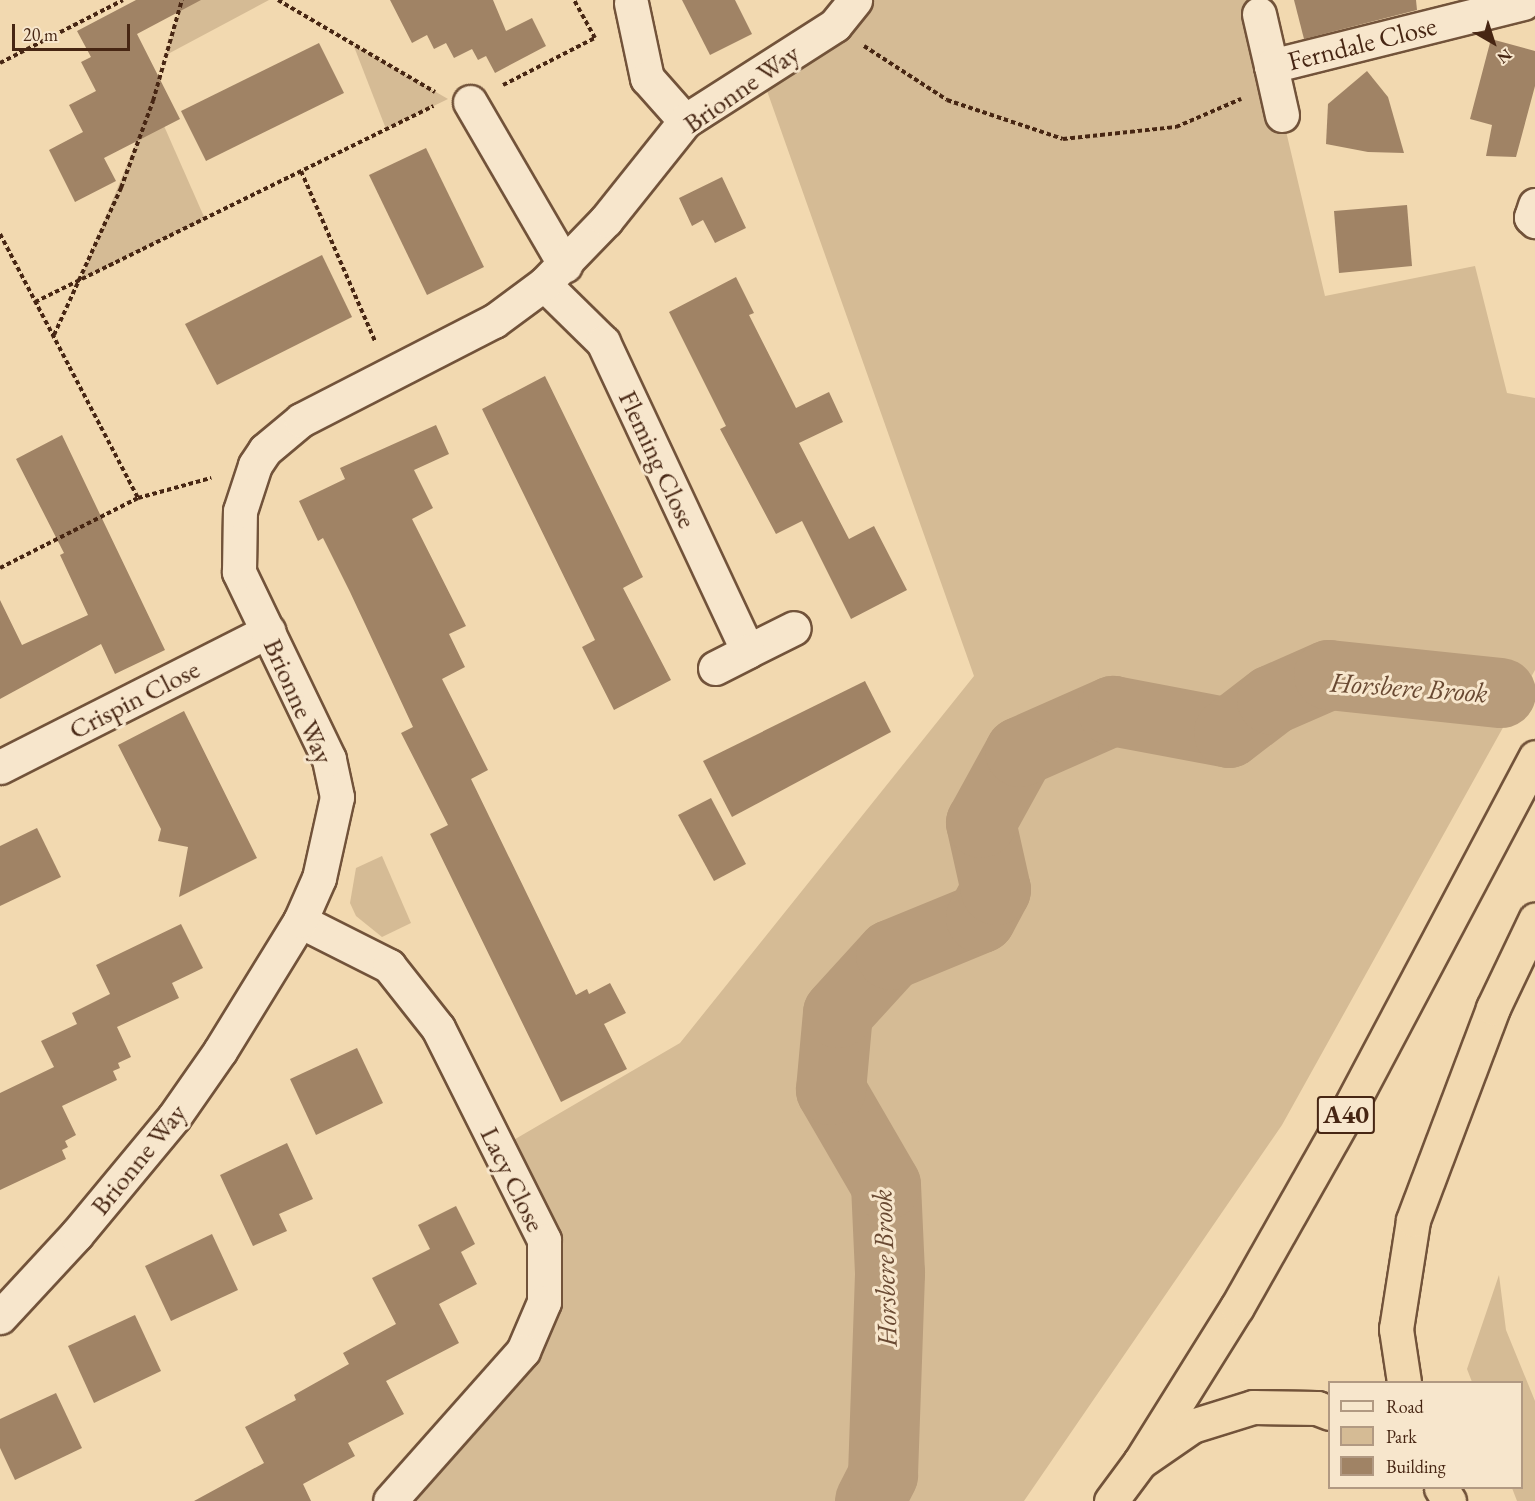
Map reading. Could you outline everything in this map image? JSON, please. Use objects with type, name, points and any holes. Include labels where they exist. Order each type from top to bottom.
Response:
[{"type":"highway","name":"A40","points":[[1140,1462],[1237,1307],[1349,1109],[1535,757]]},
{"type":"highway","points":[[1404,1381],[1396,1329],[1413,1220],[1493,1008],[1535,920]]},
{"type":"highway","points":[[1111,1501],[1140,1462],[1192,1426],[1253,1407],[1317,1408],[1328,1413]]},
{"type":"street","name":"Brionne Way","points":[[0,1317],[76,1235],[174,1118],[220,1051],[300,921],[319,878],[336,797],[329,759],[239,572],[240,511],[255,465],[265,450],[301,420],[494,321],[555,274],[685,121],[835,25],[855,0]]},
{"type":"street","points":[[631,3],[647,78],[685,121]]},
{"type":"street","name":"Ferndale Close","points":[[1259,14],[1276,88],[1527,6]]},
{"type":"street","points":[[459,100],[555,274]]},
{"type":"street","points":[[1535,205],[1531,217],[1535,220]]},
{"type":"street","name":"Fleming Close","points":[[555,274],[603,342],[748,651]]},
{"type":"street","points":[[716,668],[794,628]]},
{"type":"street","name":"Crispin Close","points":[[0,768],[268,631]]},
{"type":"street","name":"Lacy Close","points":[[300,921],[389,966],[438,1028],[544,1240],[544,1302],[523,1351],[390,1501]]},
{"type":"path","points":[[0,63],[123,0]]},
{"type":"path","points":[[54,335],[122,188],[153,101],[182,0]]},
{"type":"path","points":[[278,0],[459,100]]},
{"type":"path","points":[[35,302],[301,171],[594,38],[574,0]]},
{"type":"path","points":[[835,25],[885,62],[947,99],[1063,139],[1176,127],[1276,88]]},
{"type":"path","points":[[301,171],[389,375]]},
{"type":"path","points":[[0,234],[138,498]]},
{"type":"path","points":[[0,568],[138,498],[255,465]]},
{"type":"green space","points":[[176,0],[269,0],[166,55],[180,8]]},
{"type":"green space","points":[[855,0],[1255,0],[1325,296],[1475,266],[1507,393],[1535,398],[1535,670],[1282,1125],[1024,1501],[390,1501],[523,1351],[544,1240],[498,1149],[680,1043],[974,676],[760,71]]},
{"type":"green space","points":[[353,44],[448,99],[386,129]]},
{"type":"green space","points":[[153,101],[205,219],[80,280]]},
{"type":"green space","points":[[382,856],[411,923],[382,937],[356,916],[350,903],[356,868]]},
{"type":"green space","points":[[1499,1275],[1506,1330],[1535,1401],[1535,1501],[1517,1501],[1512,1489],[1523,1489],[1523,1381],[1472,1381],[1467,1369]]},
{"type":"building","points":[[136,0],[201,0],[137,34],[180,119],[104,158],[116,181],[75,202],[49,150],[83,132],[69,105],[96,91],[81,62],[91,57],[77,31]]},
{"type":"building","points":[[390,0],[493,0],[506,31],[532,18],[546,46],[495,73],[486,56],[478,60],[472,49],[454,58],[446,43],[434,49],[427,35],[412,43]]},
{"type":"building","points":[[682,0],[735,0],[752,34],[710,55]]},
{"type":"building","points":[[1294,0],[1416,0],[1417,10],[1304,39]]},
{"type":"building","points":[[1491,39],[1535,51],[1535,86],[1516,157],[1486,156],[1492,125],[1470,119]]},
{"type":"building","points":[[319,43],[344,93],[206,161],[181,111]]},
{"type":"building","points":[[1367,71],[1388,97],[1404,153],[1368,152],[1326,144],[1328,104]]},
{"type":"building","points":[[426,148],[484,267],[427,295],[369,175]]},
{"type":"building","points":[[722,177],[746,228],[715,243],[703,220],[692,226],[679,198]]},
{"type":"building","points":[[1407,205],[1412,266],[1339,273],[1334,211]]},
{"type":"building","points":[[322,255],[352,317],[217,385],[185,324]]},
{"type":"building","points":[[736,277],[754,313],[749,315],[796,408],[829,392],[843,422],[799,443],[849,539],[874,526],[907,590],[851,619],[802,521],[776,534],[720,429],[726,426],[669,312]]},
{"type":"building","points":[[545,376],[643,577],[623,588],[671,680],[614,710],[582,647],[595,640],[482,409]]},
{"type":"building","points":[[436,425],[449,454],[414,470],[433,508],[412,519],[466,626],[449,634],[465,667],[442,679],[488,770],[471,779],[576,995],[587,989],[589,994],[610,983],[626,1013],[604,1024],[627,1069],[561,1102],[430,834],[448,825],[401,733],[413,727],[323,538],[318,541],[299,501],[345,479],[340,468]]},
{"type":"building","points":[[62,435],[165,650],[115,674],[101,644],[0,699],[0,600],[22,645],[88,615],[60,555],[64,553],[16,459]]},
{"type":"building","points":[[865,681],[891,732],[732,817],[703,761]]},
{"type":"building","points":[[184,711],[257,858],[179,897],[188,847],[158,841],[161,829],[118,745]]},
{"type":"building","points":[[711,798],[746,864],[714,881],[678,815]]},
{"type":"building","points":[[37,828],[61,877],[0,906],[0,846]]},
{"type":"building","points":[[181,924],[203,968],[172,983],[179,998],[117,1027],[131,1057],[118,1063],[120,1068],[113,1071],[117,1080],[62,1106],[76,1135],[65,1141],[68,1147],[62,1150],[66,1159],[0,1190],[0,1093],[54,1067],[41,1041],[77,1024],[72,1013],[110,994],[96,965]]},
{"type":"building","points":[[357,1048],[383,1103],[316,1135],[290,1079]]},
{"type":"building","points":[[287,1143],[313,1199],[279,1214],[287,1231],[253,1246],[220,1175]]},
{"type":"building","points":[[456,1206],[475,1244],[461,1252],[477,1284],[439,1304],[459,1343],[386,1381],[404,1414],[348,1443],[355,1456],[303,1484],[311,1501],[194,1501],[264,1463],[245,1427],[296,1400],[294,1395],[349,1364],[343,1353],[396,1324],[372,1278],[430,1249],[418,1225]]},
{"type":"building","points":[[212,1234],[238,1290],[171,1321],[145,1266]]},
{"type":"building","points":[[135,1315],[161,1371],[94,1403],[68,1346]]},
{"type":"building","points":[[56,1393],[82,1448],[15,1480],[0,1448],[0,1419]]},
{"type":"waterway","name":"Horsbere Brook","points":[[870,1501],[883,1475],[890,1273],[886,1185],[831,1090],[838,1013],[891,955],[981,918],[996,890],[981,823],[1020,752],[1113,711],[1229,733],[1272,700],[1329,675],[1501,693]]}]
